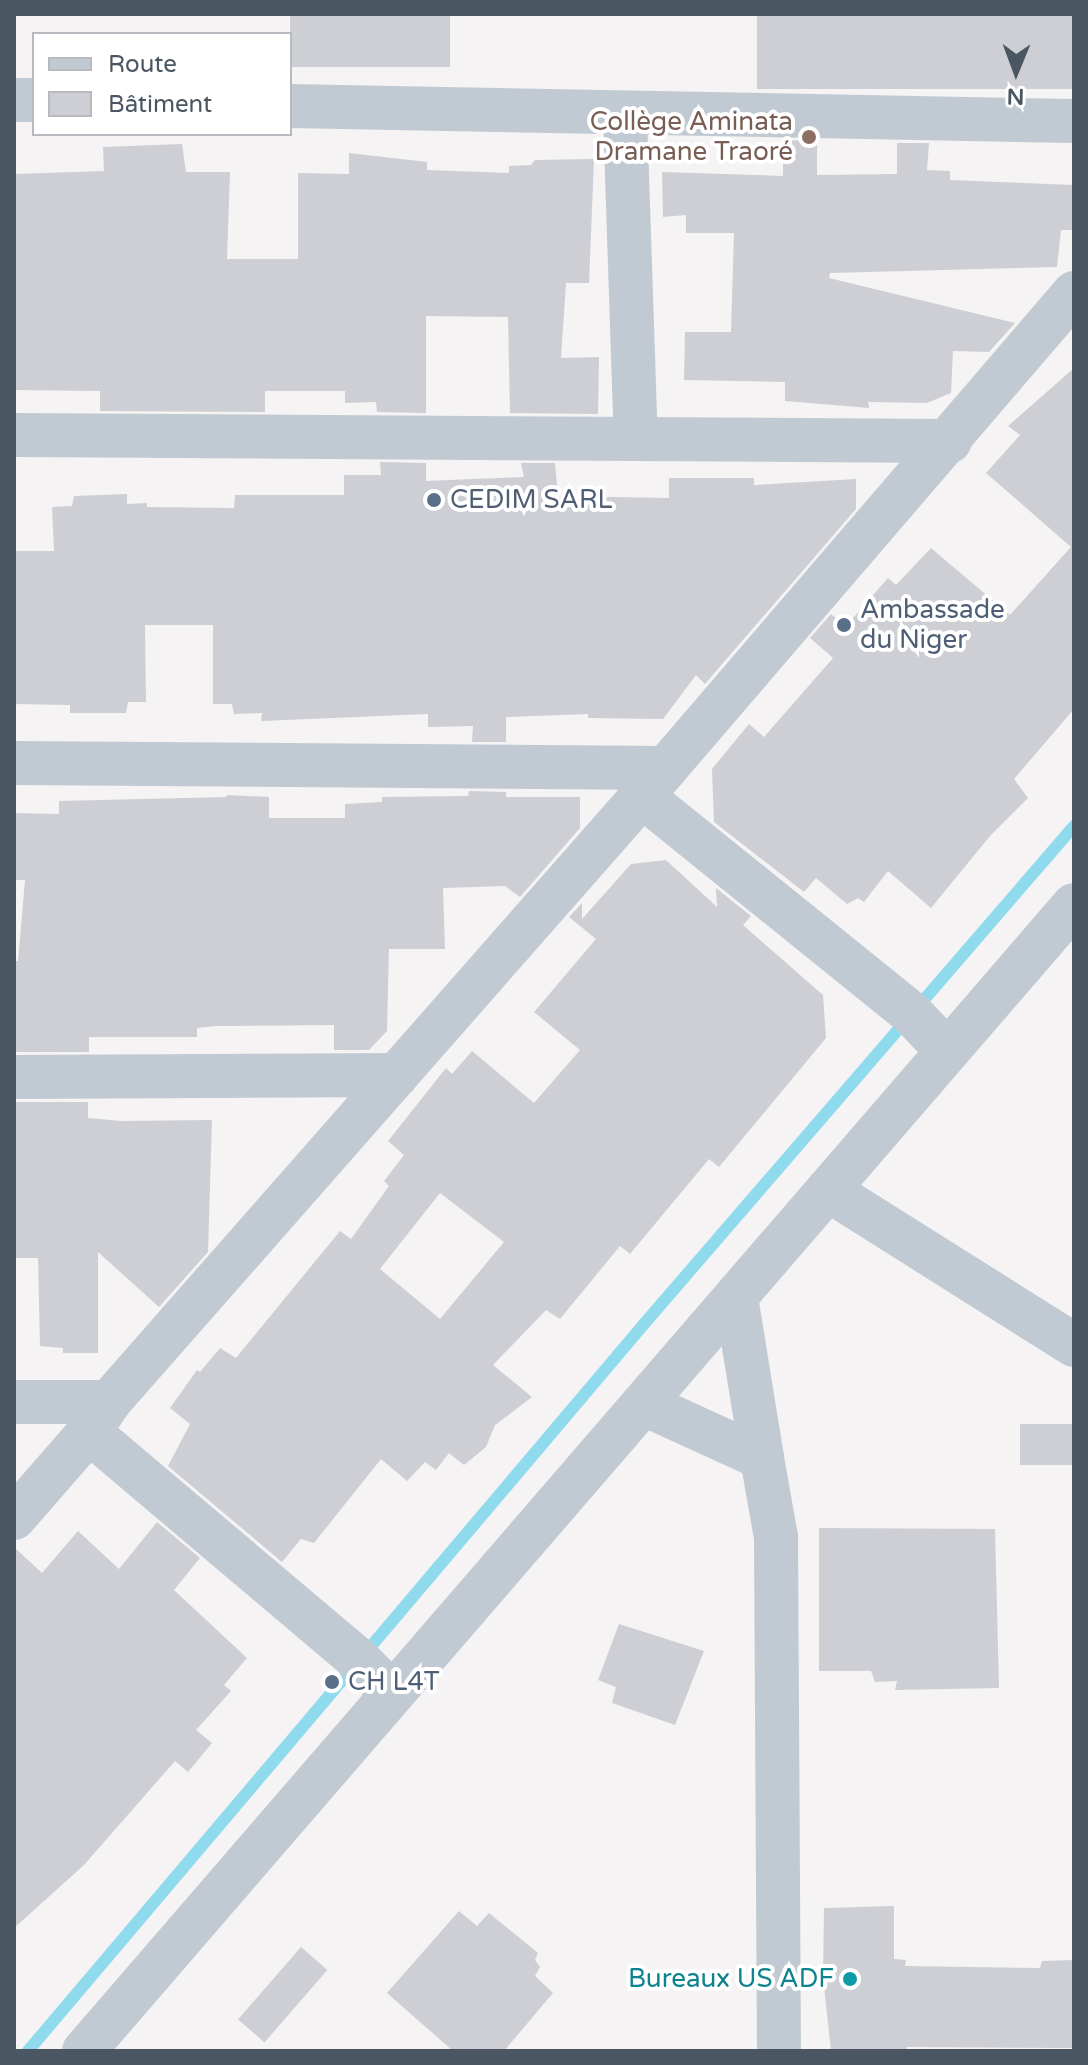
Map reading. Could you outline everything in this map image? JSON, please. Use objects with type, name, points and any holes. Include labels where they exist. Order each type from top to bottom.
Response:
[{"type":"street","points":[[292,106],[1074,121]]},
{"type":"street","points":[[625,114],[636,439]]},
{"type":"street","points":[[14,1518],[950,441],[1074,293]]},
{"type":"street","points":[[14,435],[950,441]]},
{"type":"street","points":[[14,763],[654,782],[912,1014],[947,1051]]},
{"type":"street","points":[[84,2051],[1074,905]]},
{"type":"street","points":[[14,1077],[397,1075]]},
{"type":"street","points":[[828,1190],[1074,1345]]},
{"type":"street","points":[[736,1297],[776,1537],[779,2051]]},
{"type":"street","points":[[14,1402],[99,1417],[392,1693]]},
{"type":"street","points":[[644,1404],[762,1458]]},
{"type":"building","points":[[290,14],[450,14],[450,67],[292,67]]},
{"type":"building","points":[[757,14],[1074,14],[1074,89],[757,89]]},
{"type":"building","points":[[783,140],[817,141],[817,175],[897,174],[897,143],[929,143],[927,170],[950,171],[950,180],[1074,185],[1074,230],[1061,230],[1057,267],[830,273],[829,278],[1015,323],[989,352],[953,351],[951,393],[927,403],[868,402],[869,408],[785,401],[785,382],[684,380],[685,332],[731,332],[734,233],[686,233],[686,215],[663,217],[662,172],[783,176]]},
{"type":"building","points":[[182,144],[186,172],[230,172],[227,259],[298,259],[298,173],[349,174],[349,153],[427,162],[427,170],[509,173],[509,166],[531,165],[535,160],[594,159],[589,283],[566,283],[561,358],[599,357],[598,414],[510,413],[508,317],[426,316],[426,413],[377,412],[376,402],[345,403],[345,391],[265,391],[265,412],[100,411],[100,391],[14,390],[14,174],[104,171],[103,147]]},
{"type":"building","points":[[1074,368],[1074,709],[1014,779],[1028,798],[990,836],[931,908],[888,871],[864,902],[858,898],[847,904],[816,878],[804,892],[714,822],[712,769],[749,724],[764,737],[833,658],[810,638],[831,614],[846,626],[888,578],[896,585],[931,548],[1010,615],[1071,547],[986,473],[1020,435],[1008,426]]},
{"type":"building","points":[[380,462],[426,463],[426,481],[524,477],[521,463],[555,463],[558,496],[669,498],[669,478],[754,478],[754,485],[856,479],[856,509],[705,684],[696,675],[663,719],[588,718],[588,714],[506,717],[506,742],[472,742],[473,726],[428,727],[428,714],[261,721],[262,713],[234,714],[232,704],[213,704],[213,625],[145,625],[146,702],[128,702],[126,713],[70,713],[70,705],[14,704],[14,551],[54,551],[52,507],[72,506],[74,496],[127,494],[127,504],[147,503],[147,507],[234,508],[235,495],[344,495],[344,475],[381,475]]},
{"type":"building","points":[[469,791],[506,792],[506,797],[580,797],[580,828],[520,897],[505,886],[443,888],[445,949],[389,949],[387,1031],[369,1050],[334,1050],[334,1025],[217,1026],[197,1028],[197,1037],[89,1037],[89,1052],[14,1052],[14,961],[18,961],[25,880],[14,880],[14,813],[59,814],[59,801],[227,795],[269,797],[269,818],[345,818],[345,804],[382,802],[382,797],[468,796]]},
{"type":"building","points":[[666,860],[717,907],[716,888],[751,916],[743,925],[823,995],[826,1038],[719,1167],[709,1159],[630,1254],[620,1246],[560,1319],[546,1310],[493,1365],[532,1397],[495,1425],[486,1447],[464,1465],[449,1453],[436,1470],[425,1462],[407,1481],[381,1459],[314,1543],[301,1539],[282,1562],[168,1466],[190,1424],[170,1408],[197,1370],[200,1372],[220,1348],[236,1358],[340,1231],[351,1239],[389,1186],[384,1181],[404,1155],[388,1141],[446,1068],[452,1074],[472,1051],[534,1103],[580,1050],[534,1012],[596,939],[569,917],[582,903],[582,919],[631,864]],"holes":[[[440,1193],[504,1242],[440,1319],[380,1269]]]},
{"type":"building","points":[[14,1102],[88,1102],[88,1118],[121,1121],[212,1120],[208,1252],[159,1307],[98,1252],[98,1353],[63,1353],[63,1348],[40,1346],[38,1258],[14,1258]]},
{"type":"building","points":[[1020,1424],[1074,1424],[1074,1465],[1020,1465]]},
{"type":"building","points":[[157,1522],[200,1558],[174,1590],[247,1658],[224,1685],[231,1691],[196,1730],[212,1743],[188,1772],[175,1761],[84,1865],[14,1928],[14,1547],[42,1573],[78,1531],[119,1569]]},
{"type":"building","points":[[819,1528],[995,1529],[999,1688],[895,1690],[897,1681],[875,1682],[871,1671],[819,1671]]},
{"type":"building","points":[[619,1624],[704,1651],[675,1725],[612,1703],[616,1687],[598,1680]]},
{"type":"building","points":[[894,1906],[894,1959],[906,1960],[905,1966],[1040,1968],[1042,1961],[1074,1960],[1074,2048],[907,2047],[906,2051],[831,2051],[823,1977],[824,1908]]},
{"type":"building","points":[[459,1911],[477,1926],[489,1913],[538,1953],[535,1960],[540,1967],[535,1976],[553,1993],[504,2051],[453,2051],[387,1993]]},
{"type":"building","points":[[301,1947],[327,1970],[264,2042],[238,2019]]},
{"type":"waterway","points":[[28,2051],[644,1324],[1074,826]]},
{"type":"place","name":"Collège Aminata Dramane Traoré","points":[[809,137]]},
{"type":"place","name":"CEDIM SARL","points":[[434,500]]},
{"type":"place","name":"Ambassade du Niger","points":[[844,625]]},
{"type":"place","name":"CH L4T","points":[[332,1682]]},
{"type":"place","name":"Bureaux US ADF","points":[[850,1979]]}]
